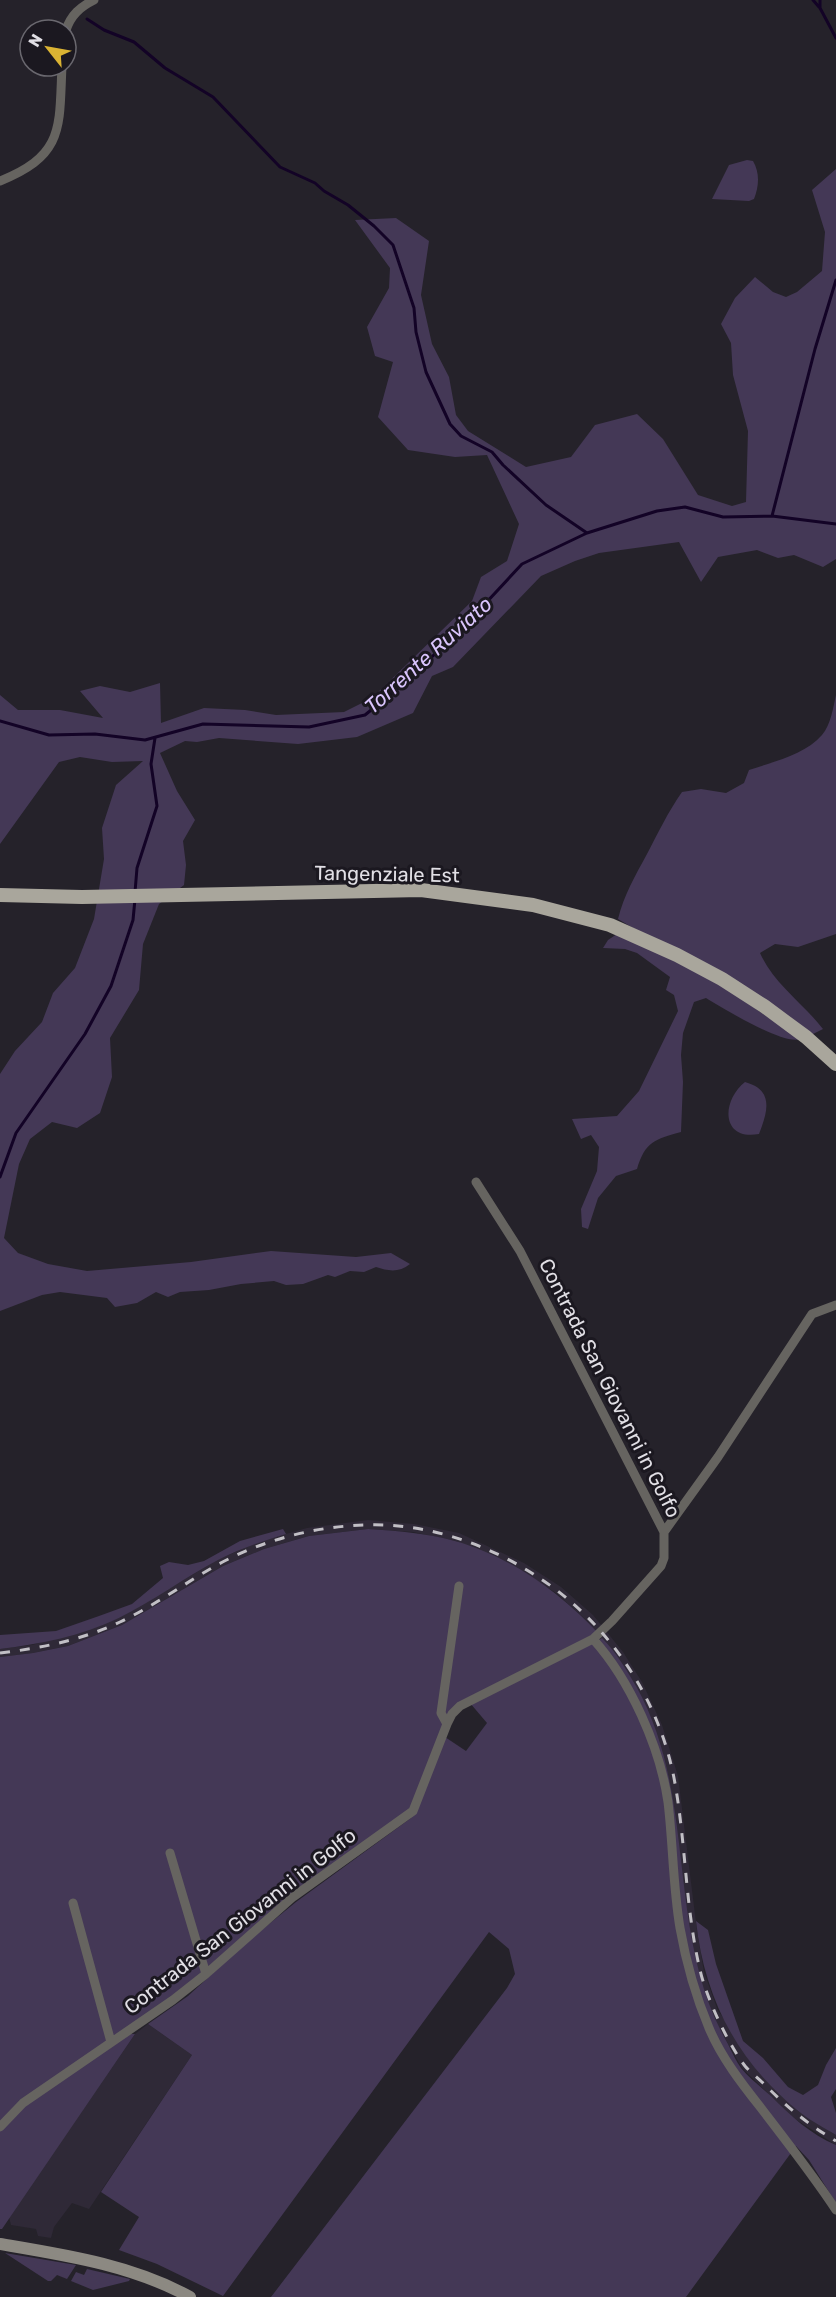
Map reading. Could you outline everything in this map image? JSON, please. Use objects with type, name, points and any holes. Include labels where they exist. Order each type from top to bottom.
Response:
[{"type":"main road","name":"Tangenziale Est","points":[[0,895],[94,897],[421,890],[533,905],[610,925],[677,955],[722,979],[789,1025],[836,1064]]},
{"type":"main road","points":[[0,2244],[82,2259],[135,2272],[190,2297]]},
{"type":"street","points":[[71,18],[80,8],[94,0]]},
{"type":"street","points":[[0,181],[38,161],[54,140],[60,116],[62,78]]},
{"type":"street","name":"Contrada San Giovanni in Golfo","points":[[0,2127],[23,2103],[173,2000],[293,1898],[413,1811],[452,1713],[460,1706],[593,1639],[661,1566],[664,1558],[664,1533],[520,1251],[476,1182]]},
{"type":"street","points":[[664,1533],[718,1457],[812,1314],[836,1305]]},
{"type":"street","points":[[447,1724],[441,1713],[459,1586]]},
{"type":"street","points":[[593,1639],[612,1661],[646,1726],[660,1769],[667,1800],[680,1928],[688,1964],[710,2030],[740,2081],[812,2174],[836,2210]]},
{"type":"street","points":[[170,1853],[206,1974]]},
{"type":"street","points":[[73,1903],[111,2042]]},
{"type":"shaded area","points":[[747,160],[753,161],[758,175],[754,199],[749,201],[712,199],[729,165]]},
{"type":"shaded area","points":[[836,169],[836,559],[823,567],[794,555],[778,558],[757,550],[718,557],[701,582],[679,542],[599,553],[541,576],[453,667],[432,676],[413,713],[357,737],[298,744],[219,738],[197,742],[185,741],[160,753],[177,791],[195,820],[183,841],[186,865],[184,885],[159,904],[143,944],[139,990],[110,1038],[112,1077],[100,1113],[77,1128],[52,1122],[30,1139],[19,1164],[4,1238],[18,1253],[48,1264],[87,1271],[191,1262],[271,1251],[356,1257],[391,1253],[410,1264],[398,1270],[376,1267],[364,1272],[350,1271],[335,1277],[328,1275],[303,1284],[286,1285],[274,1281],[241,1284],[180,1292],[168,1297],[156,1292],[137,1303],[115,1307],[107,1298],[60,1292],[42,1295],[0,1311],[0,1074],[15,1051],[42,1022],[53,993],[75,968],[94,919],[104,859],[102,828],[116,785],[143,761],[112,762],[80,757],[59,762],[0,844],[0,695],[18,710],[60,710],[103,718],[80,691],[100,686],[130,692],[160,683],[161,723],[204,708],[245,710],[276,715],[344,712],[372,698],[472,601],[481,577],[507,561],[519,524],[487,455],[455,457],[408,450],[378,417],[393,362],[375,356],[367,327],[389,288],[390,268],[355,220],[396,218],[429,241],[421,295],[432,344],[449,377],[456,415],[468,431],[526,467],[571,457],[595,425],[637,414],[663,439],[698,495],[732,506],[746,502],[748,431],[733,375],[731,343],[721,324],[735,298],[755,277],[773,292],[786,297],[797,292],[822,271],[825,232],[812,190]]},
{"type":"shaded area","points":[[836,695],[836,934],[798,947],[775,944],[760,953],[781,984],[823,1029],[811,1035],[618,919],[634,878],[682,792],[701,789],[726,793],[744,783],[749,770],[807,748],[822,735],[828,726]]},
{"type":"shaded area","points":[[617,934],[675,960],[719,984],[800,1039],[792,1040],[768,1032],[706,998],[694,1002],[683,1033],[681,1132],[652,1143],[644,1153],[637,1169],[616,1176],[598,1198],[588,1229],[582,1227],[581,1209],[597,1171],[599,1147],[591,1135],[581,1139],[572,1119],[617,1116],[639,1091],[678,1011],[674,995],[666,990],[670,977],[637,953],[625,949],[603,948],[608,940]]},
{"type":"shaded area","points":[[745,1082],[761,1090],[765,1096],[765,1117],[759,1134],[747,1135],[737,1132],[729,1118],[732,1099]]},
{"type":"shaded area","points":[[368,1520],[414,1524],[459,1533],[524,1563],[561,1587],[593,1615],[623,1652],[642,1682],[662,1725],[678,1776],[697,1931],[704,1972],[718,2011],[797,2110],[836,2135],[836,2145],[792,2117],[742,2068],[711,2014],[696,1974],[617,1657],[587,1621],[556,1593],[520,1570],[456,1541],[413,1532],[368,1529],[309,1536],[264,1549],[223,1566],[122,1625],[68,1646],[0,1657],[0,1649],[32,1645],[119,1618],[219,1559],[261,1541],[307,1528]]},
{"type":"shaded area","points":[[283,1529],[286,1534],[226,1556],[132,1611],[105,1624],[61,1638],[0,1649],[0,1635],[56,1631],[132,1604],[163,1578],[160,1566],[169,1562],[188,1565],[204,1561],[240,1541]]},
{"type":"shaded area","points":[[368,1529],[444,1538],[495,1556],[550,1590],[598,1633],[456,1706],[411,1810],[290,1899],[204,1974],[0,2124],[0,1657],[68,1646],[122,1625],[223,1566],[264,1549],[309,1536]]},
{"type":"shaded area","points":[[602,1638],[625,1667],[655,1729],[668,1774],[676,1819],[695,1957],[708,2001],[744,2072],[801,2124],[836,2145],[836,2203],[809,2160],[796,2146],[686,2297],[271,2297],[507,1988],[515,1974],[509,1949],[489,1932],[223,2296],[157,2264],[119,2250],[139,2217],[101,2192],[192,2055],[148,2024],[188,1996],[247,1942],[296,1902],[411,1818],[445,1737],[466,1751],[487,1723],[470,1703]]},
{"type":"shaded area","points":[[696,1921],[708,1930],[716,1964],[743,2041],[763,2058],[788,2087],[803,2095],[818,2085],[836,2048],[836,2089],[831,2097],[836,2113],[836,2135],[802,2114],[776,2091],[741,2049],[727,2026],[707,1976]]},
{"type":"shaded area","points":[[148,2024],[192,2055],[89,2209],[72,2203],[54,2227],[51,2238],[38,2236],[36,2229],[11,2225],[9,2217],[135,2034]]},
{"type":"shaded area","points":[[130,2034],[135,2034],[0,2229],[0,2130],[25,2106]]},
{"type":"shaded area","points":[[5,2253],[76,2265],[67,2279],[57,2275],[48,2281]]},
{"type":"shaded area","points":[[87,2269],[130,2279],[93,2290],[71,2281],[76,2272],[84,2275]]},
{"type":"waterway","points":[[813,0],[819,7]]},
{"type":"waterway","points":[[820,0],[820,8],[836,38]]},
{"type":"waterway","points":[[87,19],[104,30],[134,42],[165,68],[213,97],[280,167],[315,183],[348,205],[393,245],[414,308],[416,332],[426,372],[450,424],[461,436],[492,452],[546,505],[587,533]]},
{"type":"waterway","points":[[772,516],[815,349],[836,280]]},
{"type":"waterway","name":"Torrente Ruviato","points":[[0,721],[49,735],[95,734],[145,740],[203,724],[309,727],[365,715],[408,680],[470,620],[522,564],[587,533],[657,511],[685,507],[723,517],[772,516],[836,524]]},
{"type":"waterway","points":[[135,892],[137,868],[157,806],[151,764],[155,738]]},
{"type":"waterway","points":[[0,1177],[16,1133],[85,1034],[111,986],[133,920],[135,899]]},
{"type":"railway","points":[[0,1653],[31,1649],[91,1634],[145,1609],[234,1556],[290,1536],[328,1528],[390,1525],[434,1532],[478,1546],[519,1565],[563,1595],[586,1616],[626,1664],[642,1690],[656,1718],[674,1778],[695,1946],[703,1981],[712,2006],[738,2057],[747,2068],[797,2114],[836,2141]]}]
